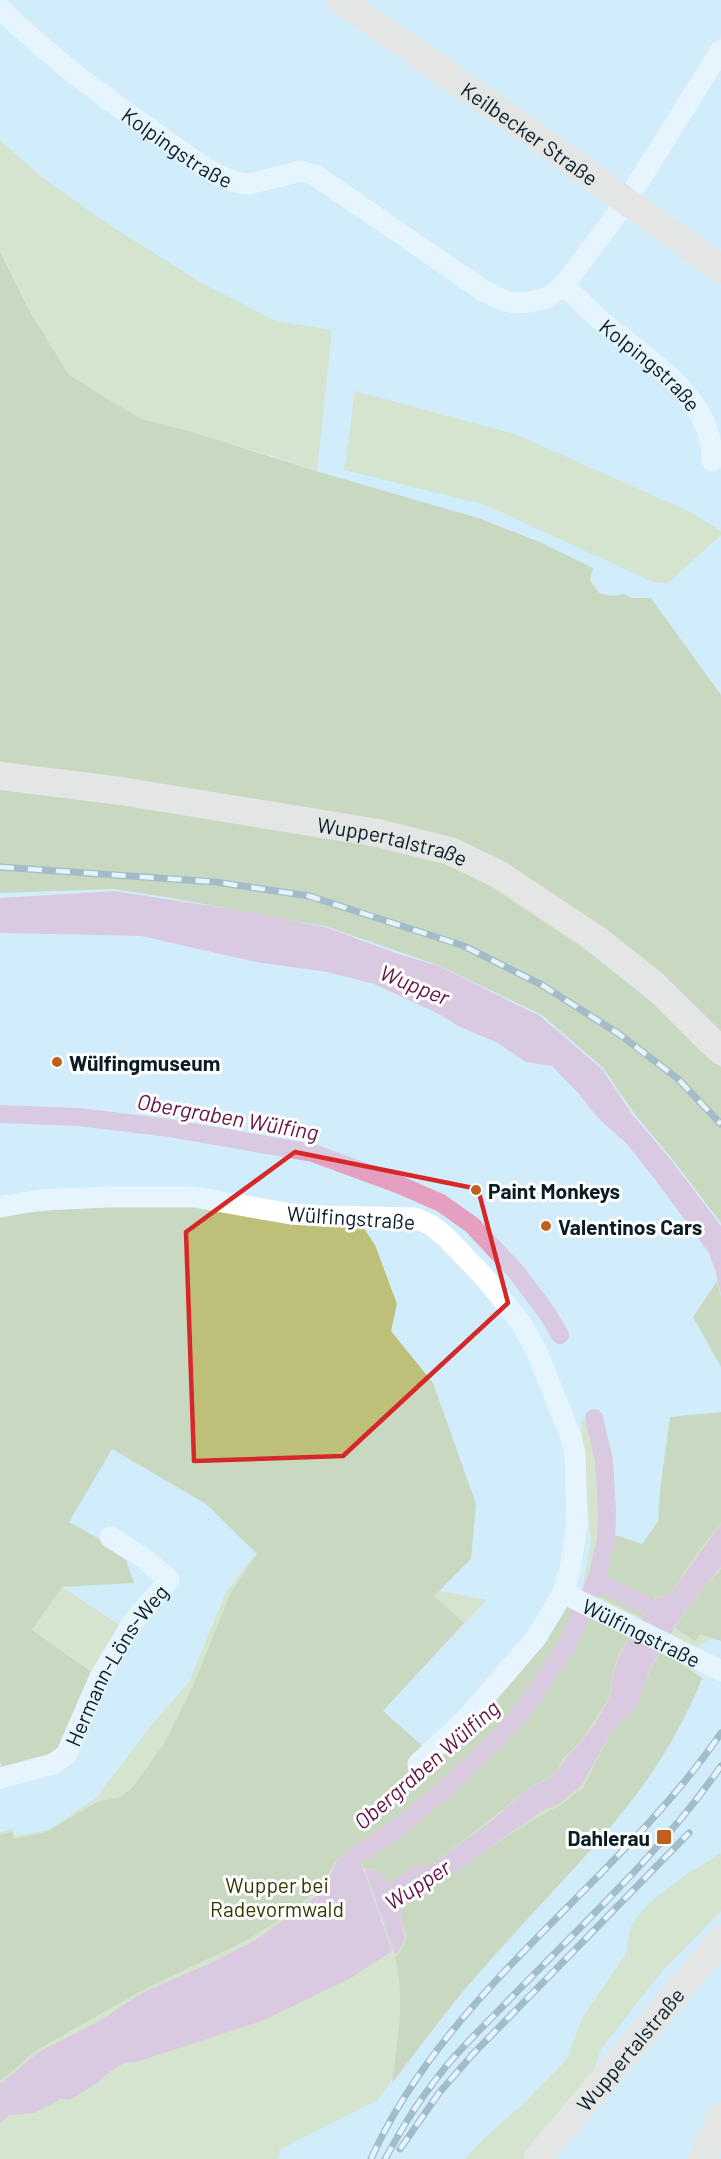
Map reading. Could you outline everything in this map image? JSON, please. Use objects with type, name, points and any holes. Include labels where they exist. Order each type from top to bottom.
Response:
[{"type":"main road","name":"Keilbecker Straße","points":[[339,0],[522,126],[721,269]]},
{"type":"main road","name":"Wuppertalstraße","points":[[0,776],[121,791],[355,829],[406,838],[450,851],[498,874],[599,942],[653,984],[721,1051]]},
{"type":"main road","name":"Wuppertalstraße","points":[[537,2159],[721,1940]]},
{"type":"main road","points":[[702,2159],[721,2116]]},
{"type":"street","name":"Kolpingstraße","points":[[0,8],[87,84],[218,174],[235,182],[249,184],[301,171],[315,175],[476,285],[502,300],[513,303],[547,298],[564,285],[626,201],[721,50]]},
{"type":"street","name":"Kolpingstraße","points":[[564,285],[597,318],[674,382],[693,403],[707,427],[712,446],[712,461]]},
{"type":"street","name":"Wülfingstraße","points":[[0,1207],[40,1200],[194,1197],[291,1214],[415,1218],[439,1230],[486,1279],[521,1323],[537,1352],[571,1437],[577,1468],[577,1525],[568,1595],[497,1685],[460,1725],[418,1764]]},
{"type":"street","name":"Hermann-Löns-Weg","points":[[0,1778],[53,1764],[63,1758],[70,1747],[95,1685],[105,1668],[133,1622],[169,1580],[145,1559],[110,1537]]},
{"type":"street","name":"Wülfingstraße","points":[[568,1595],[721,1671]]},
{"type":"highlighted area","points":[[295,1152],[478,1189],[508,1303],[343,1456],[194,1461],[186,1232]]},
{"type":"green space","points":[[0,140],[39,175],[111,226],[200,282],[276,321],[332,330],[317,471],[141,419],[69,375],[28,307],[0,250]]},
{"type":"green space","points":[[0,251],[28,308],[69,375],[141,419],[192,432],[481,519],[542,543],[593,568],[590,580],[599,593],[612,596],[624,594],[632,598],[651,598],[721,695],[721,1037],[492,863],[0,767]]},
{"type":"green space","points":[[355,391],[515,434],[688,511],[721,531],[721,535],[668,583],[653,582],[486,505],[344,470]]},
{"type":"green space","points":[[0,784],[325,833],[475,871],[562,931],[608,967],[696,1038],[721,1067],[721,1223],[634,1113],[603,1068],[542,1015],[440,966],[328,927],[171,898],[114,889],[0,893]]},
{"type":"green space","points":[[131,1203],[248,1210],[334,1221],[363,1227],[375,1245],[397,1304],[391,1331],[433,1383],[476,1504],[471,1559],[434,1596],[464,1623],[383,1711],[436,1758],[565,1604],[631,1635],[619,1654],[612,1675],[609,1698],[581,1741],[562,1760],[558,1770],[527,1789],[433,1863],[412,1868],[388,1884],[379,1872],[365,1869],[353,1849],[335,1861],[322,1885],[297,1908],[249,1939],[141,1991],[37,2050],[0,2081],[0,1835],[12,1832],[14,1839],[47,1832],[99,1801],[120,1797],[132,1788],[165,1742],[194,1684],[231,1592],[257,1554],[206,1504],[112,1449],[69,1522],[123,1552],[134,1583],[62,1587],[32,1630],[99,1677],[69,1746],[4,1776],[0,1761],[0,1215]]},
{"type":"green space","points":[[717,1281],[721,1297],[721,1367],[693,1317]]},
{"type":"green space","points":[[721,1412],[721,1523],[669,1595],[654,1598],[642,1618],[596,1595],[615,1535],[642,1544],[658,1521],[670,1417]]},
{"type":"green space","name":"Wupper bei Radevormwald","points":[[602,1413],[608,1455],[614,1549],[608,1578],[721,1499],[721,1635],[698,1646],[692,1663],[698,1682],[581,1860],[448,2008],[406,2059],[378,2100],[279,2150],[280,2155],[277,2159],[0,2159],[0,1832],[12,1829],[15,1836],[48,1830],[95,1799],[150,1727],[189,1682],[226,1592],[254,1556],[487,1600],[381,1710],[439,1765],[579,1609],[591,1542],[581,1421]]},
{"type":"green space","points":[[721,1569],[721,1641],[700,1634],[695,1641],[675,1628],[703,1588]]},
{"type":"green space","points":[[62,1587],[127,1630],[99,1676],[32,1630]]},
{"type":"green space","points":[[661,1651],[702,1678],[684,1718],[663,1755],[641,1789],[616,1821],[488,1962],[392,2083],[400,2004],[395,1957],[404,1946],[406,1938],[400,1916],[407,1902],[430,1885],[458,1871],[506,1837],[561,1805],[583,1788],[610,1734],[637,1705],[651,1668]]},
{"type":"green space","points":[[721,1853],[721,1911],[659,1975],[601,2049],[592,2077],[523,2159],[464,2159],[567,2059],[582,2018],[626,1954],[631,1925],[648,1904],[685,1875]]},
{"type":"water","name":"Wupper","points":[[114,891],[250,912],[329,928],[395,953],[439,966],[540,1016],[602,1069],[632,1114],[671,1160],[721,1226],[721,1295],[709,1253],[657,1182],[627,1144],[598,1118],[552,1066],[526,1062],[498,1043],[458,1026],[439,1014],[374,984],[327,972],[256,962],[141,936],[0,933],[0,898]]},
{"type":"water","name":"Wupper","points":[[721,1524],[721,1567],[674,1628],[650,1668],[638,1705],[610,1734],[582,1785],[559,1804],[540,1812],[458,1871],[430,1885],[407,1902],[400,1916],[404,1941],[395,1955],[365,1870],[379,1873],[388,1884],[412,1868],[433,1863],[489,1823],[526,1790],[546,1780],[559,1770],[563,1761],[596,1722],[610,1698],[613,1674],[620,1654],[655,1599],[669,1595]]},
{"type":"water","points":[[353,1849],[363,1868],[392,1951],[351,1978],[262,2021],[133,2063],[126,2062],[70,2100],[60,2099],[35,2113],[9,2115],[0,2124],[0,2084],[39,2052],[99,2021],[142,1993],[252,1942],[299,1910],[325,1888],[337,1860]]},
{"type":"waterway","name":"Obergraben Wülfing","points":[[0,1114],[79,1117],[169,1128],[313,1153],[400,1185],[441,1203],[472,1225],[517,1273],[547,1313],[560,1335]]},
{"type":"waterway","name":"Obergraben Wülfing","points":[[345,1875],[354,1856],[390,1834],[445,1789],[496,1741],[525,1708],[567,1645],[596,1581],[606,1541],[604,1460],[594,1418]]},
{"type":"waterway","points":[[596,1581],[670,1617]]},
{"type":"railway","points":[[0,867],[216,882],[309,896],[464,946],[542,985],[619,1034],[677,1078],[721,1124]]},
{"type":"railway","points":[[371,2159],[404,2098],[444,2042],[488,1989],[633,1840],[679,1788],[721,1733]]},
{"type":"railway","points":[[385,2159],[418,2104],[448,2064],[646,1859],[673,1829],[721,1766]]},
{"type":"railway","points":[[400,2149],[439,2093],[472,2055],[689,1833]]},
{"type":"place","name":"Wülfingmuseum","points":[[57,1062]]},
{"type":"place","name":"Paint Monkeys","points":[[476,1190]]},
{"type":"place","name":"Valentinos Cars","points":[[546,1226]]},
{"type":"place","name":"Dahlerau","points":[[664,1837]]}]
